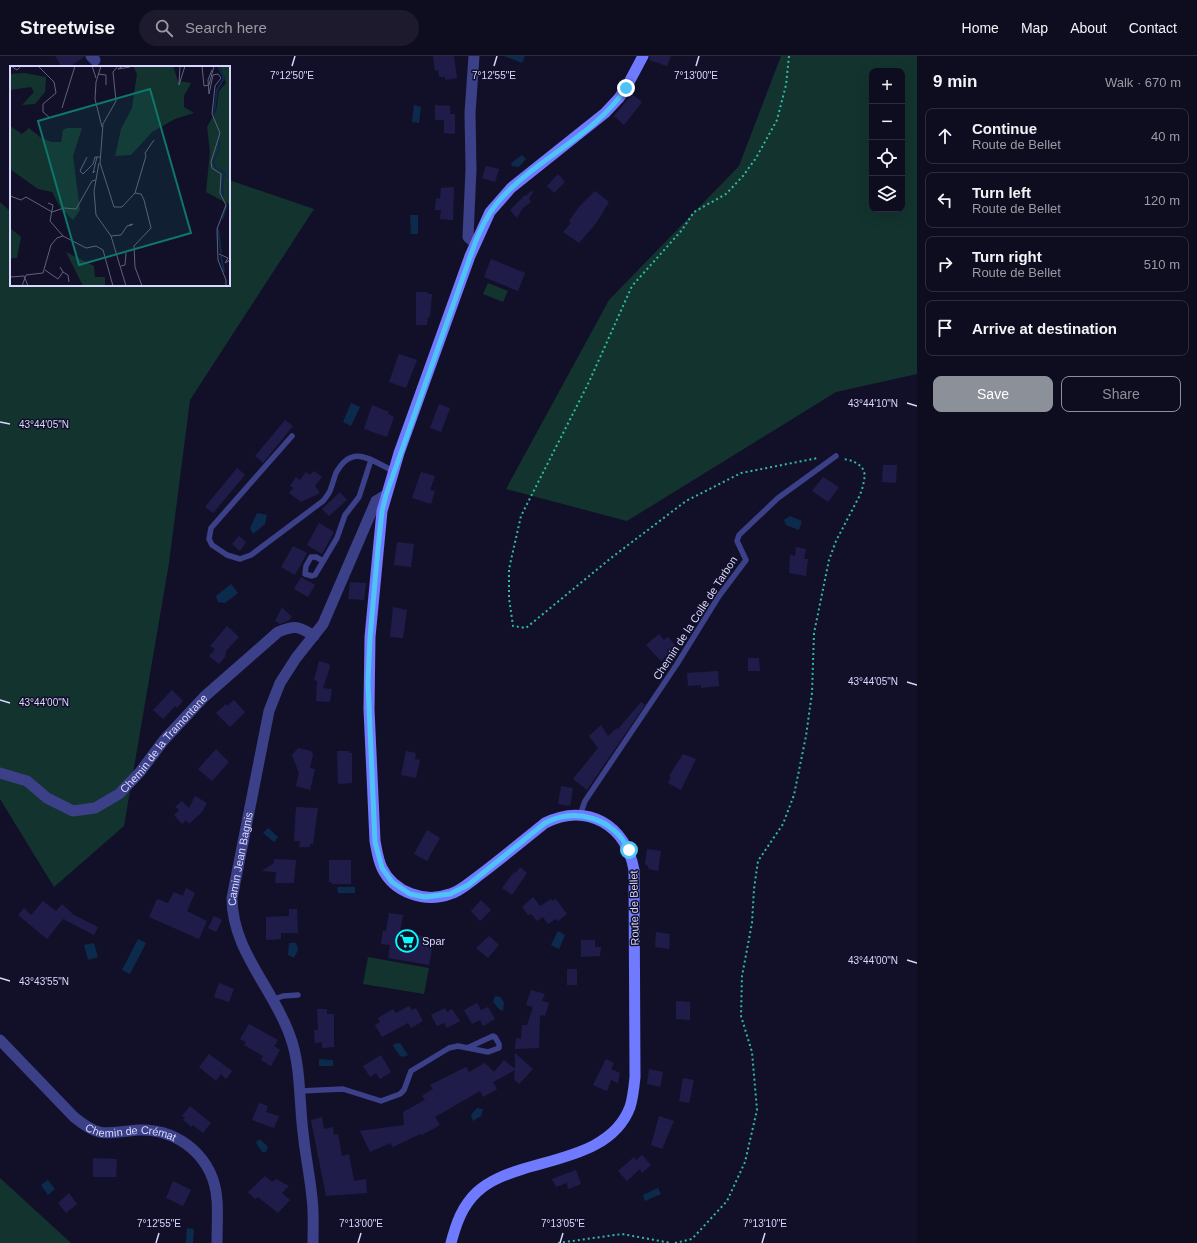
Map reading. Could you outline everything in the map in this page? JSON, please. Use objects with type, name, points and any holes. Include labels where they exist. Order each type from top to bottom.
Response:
[{"type":"main road","name":"Route de Bellet","points":[[451,1243],[459,1217],[478,1191],[508,1174],[590,1148],[604,1140],[624,1119],[630,1106],[635,1077],[634,870],[629,850],[619,834],[606,824],[580,815],[558,817],[545,823],[468,885],[450,894],[437,897],[416,896],[399,887],[386,876],[379,860],[375,842],[368,683],[370,638],[382,511],[393,471],[475,243],[490,212],[504,195],[591,126],[619,98],[631,80],[643,56]]},
{"type":"street","points":[[474,56],[470,113],[471,169],[468,237],[475,243]]},
{"type":"street","name":"Camin Jean Bagnis","points":[[313,1243],[312,1199],[303,1134],[300,1091],[291,1038],[272,1000],[262,984],[238,934],[232,911],[232,898],[269,711],[280,683],[296,658],[314,636],[329,610],[376,500],[386,495]]},
{"type":"street","name":"Chemin de la Tramontane","points":[[0,773],[27,781],[47,798],[73,811],[95,808],[119,794],[140,772],[164,740],[204,697],[278,632],[291,626],[302,628],[314,636]]},
{"type":"street","name":"Chemin de Crémat","points":[[0,1040],[74,1117],[86,1127],[106,1133],[138,1130],[160,1131],[178,1137],[194,1150],[210,1173],[214,1186],[217,1199],[217,1243]]},
{"type":"lane","points":[[292,436],[211,528],[210,539],[212,544],[226,555],[240,559],[251,555],[323,501],[331,490],[336,474],[349,458],[362,455],[393,471]]},
{"type":"lane","name":"Chemin de la Colle de Tarbon","points":[[580,815],[585,801],[677,664],[719,596],[746,560],[737,542],[739,534],[778,498],[836,456]]},
{"type":"lane","points":[[323,561],[337,538],[345,516],[359,497],[372,460]]},
{"type":"lane","points":[[272,1000],[283,996],[298,995]]},
{"type":"lane","points":[[300,1091],[343,1089],[381,1101],[400,1094],[404,1090],[411,1071],[415,1067],[453,1046],[488,1052],[499,1048],[499,1044],[493,1036],[467,1048]]},
{"type":"path","points":[[558,1243],[622,1234],[671,1243]]},
{"type":"green space","points":[[781,56],[917,56],[917,374],[836,392],[627,521],[506,489],[609,300],[739,166]]},
{"type":"green space","points":[[230,180],[314,209],[190,400],[169,563],[124,826],[54,887],[0,799],[0,202],[10,211],[10,286],[230,286]]},
{"type":"green space","points":[[488,283],[508,291],[503,302],[483,294]]},
{"type":"green space","points":[[368,957],[429,968],[424,994],[363,984]]},
{"type":"green space","points":[[0,1178],[71,1243],[0,1243]]},
{"type":"water","points":[[504,56],[525,56],[522,63]]},
{"type":"water","points":[[414,105],[421,107],[419,123],[412,122]]},
{"type":"water","points":[[522,155],[526,159],[519,167],[512,166],[511,163]]},
{"type":"water","points":[[410,215],[418,215],[418,234],[411,234]]},
{"type":"water","points":[[351,403],[360,407],[351,426],[343,422]]},
{"type":"water","points":[[257,513],[267,515],[265,524],[253,534],[250,528]]},
{"type":"water","points":[[790,516],[802,521],[799,530],[786,525],[784,520]]},
{"type":"water","points":[[231,584],[238,593],[225,603],[218,602],[216,596]]},
{"type":"water","points":[[268,828],[278,837],[274,842],[263,833]]},
{"type":"water","points":[[337,887],[355,887],[355,893],[338,893]]},
{"type":"water","points":[[558,931],[565,935],[559,949],[551,945]]},
{"type":"water","points":[[138,939],[146,943],[130,974],[122,970]]},
{"type":"water","points":[[94,943],[98,957],[88,960],[84,945]]},
{"type":"water","points":[[289,943],[296,943],[298,950],[294,958],[288,955]]},
{"type":"water","points":[[495,996],[500,997],[504,1002],[503,1011],[500,1010],[493,1002]]},
{"type":"water","points":[[400,1043],[408,1055],[403,1057],[400,1056],[393,1046],[394,1044]]},
{"type":"water","points":[[319,1059],[333,1060],[333,1066],[319,1066]]},
{"type":"water","points":[[477,1108],[483,1109],[481,1116],[473,1121],[471,1115]]},
{"type":"water","points":[[258,1140],[261,1140],[268,1147],[266,1152],[262,1152],[256,1143]]},
{"type":"water","points":[[48,1180],[55,1189],[48,1195],[41,1185]]},
{"type":"water","points":[[658,1188],[661,1194],[645,1201],[643,1195]]},
{"type":"water","points":[[187,1228],[194,1229],[193,1243],[186,1243]]},
{"type":"building","points":[[55,56],[84,56],[70,66],[61,66]]},
{"type":"building","points":[[433,56],[454,56],[457,78],[445,80],[445,77],[439,77],[438,70],[435,71]]},
{"type":"building","points":[[650,56],[671,56],[667,66],[649,60]]},
{"type":"building","points":[[632,94],[642,102],[624,125],[614,116]]},
{"type":"building","points":[[435,105],[450,106],[450,114],[455,114],[455,134],[444,133],[444,120],[435,120]]},
{"type":"building","points":[[486,166],[499,169],[495,182],[482,178]]},
{"type":"building","points":[[558,174],[565,182],[554,193],[547,186]]},
{"type":"building","points":[[454,187],[453,220],[440,219],[441,210],[435,210],[436,198],[440,199],[441,188]]},
{"type":"building","points":[[531,191],[533,192],[529,199],[531,202],[523,208],[517,218],[510,210]]},
{"type":"building","points":[[595,191],[609,202],[597,222],[579,243],[563,232],[571,223],[569,221],[579,207]]},
{"type":"building","points":[[491,259],[525,273],[518,291],[484,277]]},
{"type":"building","points":[[416,292],[427,292],[428,294],[432,294],[430,317],[428,317],[427,325],[416,325]]},
{"type":"building","points":[[399,354],[417,360],[406,388],[389,382]]},
{"type":"building","points":[[439,404],[450,408],[441,432],[430,428]]},
{"type":"building","points":[[372,405],[389,412],[388,414],[394,417],[387,437],[364,429]]},
{"type":"building","points":[[285,420],[293,426],[263,463],[255,456]]},
{"type":"building","points":[[883,465],[897,465],[896,483],[882,482]]},
{"type":"building","points":[[237,468],[245,475],[213,513],[205,507]]},
{"type":"building","points":[[314,471],[322,477],[315,486],[320,493],[301,502],[289,493],[293,488],[290,486],[296,477],[300,480],[306,472],[310,475]]},
{"type":"building","points":[[421,472],[435,476],[430,490],[435,491],[431,504],[412,498]]},
{"type":"building","points":[[823,477],[839,487],[828,502],[812,491]]},
{"type":"building","points":[[340,492],[347,500],[329,516],[322,509]]},
{"type":"building","points":[[319,523],[334,532],[322,554],[307,545]]},
{"type":"building","points":[[239,536],[246,542],[240,551],[232,544]]},
{"type":"building","points":[[397,542],[414,544],[411,567],[394,565]]},
{"type":"building","points":[[293,546],[307,553],[295,575],[281,567]]},
{"type":"building","points":[[796,547],[806,549],[804,559],[808,559],[806,576],[789,573],[790,555],[795,556]]},
{"type":"building","points":[[301,577],[315,585],[308,597],[294,589]]},
{"type":"building","points":[[350,582],[366,583],[364,600],[348,599]]},
{"type":"building","points":[[282,607],[292,617],[288,621],[280,624],[275,621]]},
{"type":"building","points":[[393,607],[407,610],[403,638],[390,637]]},
{"type":"building","points":[[227,626],[239,637],[226,651],[225,657],[219,664],[209,656],[215,649],[210,646]]},
{"type":"building","points":[[659,634],[664,640],[668,637],[676,646],[661,661],[646,645]]},
{"type":"building","points":[[748,658],[759,658],[760,671],[748,671]]},
{"type":"building","points":[[319,661],[329,664],[330,667],[323,688],[332,689],[330,702],[316,701],[317,681],[314,680]]},
{"type":"building","points":[[718,671],[719,686],[701,688],[701,685],[688,686],[687,673]]},
{"type":"building","points":[[172,690],[183,701],[177,708],[175,706],[163,719],[153,710]]},
{"type":"building","points":[[234,700],[245,712],[230,727],[216,713],[226,704],[227,706]]},
{"type":"building","points":[[641,702],[645,705],[587,790],[573,779],[598,748],[589,736],[601,725],[608,736],[617,728],[618,729]]},
{"type":"building","points":[[298,748],[311,751],[313,754],[310,768],[315,769],[310,790],[296,786],[299,773],[292,755]]},
{"type":"building","points":[[216,749],[229,762],[212,781],[198,769]]},
{"type":"building","points":[[337,751],[349,751],[349,753],[352,753],[352,783],[338,784]]},
{"type":"building","points":[[406,751],[416,753],[415,759],[420,760],[416,778],[401,775]]},
{"type":"building","points":[[683,754],[696,759],[681,790],[668,783],[671,777],[669,776]]},
{"type":"building","points":[[561,786],[573,788],[570,806],[558,804]]},
{"type":"building","points":[[195,796],[207,803],[202,812],[189,824],[186,820],[182,824],[174,815],[179,810],[175,807],[182,801],[189,808]]},
{"type":"building","points":[[296,807],[318,808],[313,844],[310,844],[310,847],[299,847],[300,841],[294,841]]},
{"type":"building","points":[[427,830],[440,838],[427,861],[414,854]]},
{"type":"building","points":[[647,849],[661,851],[658,871],[649,869],[645,864]]},
{"type":"building","points":[[274,859],[296,860],[294,883],[275,883],[276,872],[262,871],[274,863]]},
{"type":"building","points":[[329,860],[351,860],[351,884],[332,884],[329,882]]},
{"type":"building","points":[[520,867],[527,873],[512,895],[502,888],[514,872],[516,873]]},
{"type":"building","points":[[186,888],[195,893],[187,911],[207,921],[199,939],[149,917],[157,899],[168,903],[174,892],[183,896]]},
{"type":"building","points":[[533,897],[540,906],[551,899],[552,901],[556,899],[567,914],[558,921],[556,919],[548,924],[543,917],[537,921],[531,914],[528,915],[522,907]]},
{"type":"building","points":[[481,900],[491,910],[480,921],[471,911]]},
{"type":"building","points":[[43,901],[56,911],[62,904],[74,915],[98,927],[94,935],[63,919],[47,939],[18,915],[24,908],[31,915]]},
{"type":"building","points":[[289,909],[297,909],[298,933],[281,933],[281,939],[266,940],[266,917],[289,916]]},
{"type":"building","name":"Spar","points":[[389,913],[403,915],[400,932],[434,938],[429,965],[388,958],[390,945],[381,944],[383,930],[386,931]]},
{"type":"building","points":[[214,916],[222,920],[216,932],[208,928]]},
{"type":"building","points":[[656,932],[670,934],[669,949],[655,947]]},
{"type":"building","points":[[489,936],[499,945],[488,958],[476,948]]},
{"type":"building","points":[[581,940],[595,940],[595,947],[601,947],[600,956],[581,957]]},
{"type":"building","points":[[567,969],[577,969],[577,985],[567,985]]},
{"type":"building","points":[[219,983],[234,989],[229,1002],[214,997]]},
{"type":"building","points":[[531,990],[545,994],[542,1001],[549,1003],[545,1016],[540,1015],[539,1048],[515,1049],[516,1038],[521,1039],[522,1025],[527,1025],[533,1007],[526,1005]]},
{"type":"building","points":[[676,1001],[690,1002],[690,1020],[676,1019]]},
{"type":"building","points":[[477,1003],[481,1010],[488,1007],[495,1019],[483,1026],[480,1020],[472,1024],[464,1010]]},
{"type":"building","points":[[409,1006],[412,1010],[416,1008],[423,1021],[411,1028],[408,1023],[382,1037],[375,1025],[380,1022],[378,1018],[393,1009],[396,1013]]},
{"type":"building","points":[[445,1008],[447,1012],[452,1009],[460,1021],[447,1028],[444,1023],[437,1026],[431,1015]]},
{"type":"building","points":[[317,1009],[327,1009],[327,1014],[334,1014],[334,1047],[322,1048],[322,1042],[315,1043],[314,1030],[318,1030]]},
{"type":"building","points":[[249,1024],[278,1040],[274,1046],[280,1050],[271,1066],[261,1060],[263,1056],[244,1045],[246,1042],[240,1039]]},
{"type":"building","points":[[515,1053],[533,1069],[519,1084],[514,1079],[515,1070],[493,1082],[497,1089],[483,1097],[480,1091],[435,1117],[440,1125],[422,1135],[420,1134],[393,1147],[390,1143],[370,1152],[360,1131],[404,1125],[403,1112],[425,1100],[422,1096],[433,1089],[430,1085],[466,1067],[469,1072],[485,1063],[494,1072],[504,1060],[515,1069]]},
{"type":"building","points":[[209,1054],[232,1071],[226,1079],[221,1074],[216,1081],[199,1067]]},
{"type":"building","points":[[381,1055],[391,1072],[380,1079],[376,1073],[370,1077],[363,1066]]},
{"type":"building","points":[[606,1059],[614,1063],[611,1069],[620,1073],[618,1083],[611,1080],[607,1091],[593,1085]]},
{"type":"building","points":[[649,1069],[663,1072],[660,1087],[647,1084]]},
{"type":"building","points":[[683,1078],[694,1080],[689,1103],[679,1101]]},
{"type":"building","points":[[259,1103],[268,1106],[266,1112],[279,1116],[274,1128],[252,1120]]},
{"type":"building","points":[[190,1106],[211,1123],[203,1133],[193,1125],[191,1127],[183,1120],[185,1118],[182,1116]]},
{"type":"building","points":[[659,1116],[674,1121],[662,1149],[651,1145]]},
{"type":"building","points":[[322,1117],[324,1129],[333,1127],[334,1135],[338,1134],[342,1156],[349,1154],[354,1181],[366,1179],[367,1193],[326,1196],[311,1120]]},
{"type":"building","points":[[642,1155],[651,1165],[642,1173],[640,1169],[627,1181],[618,1171],[634,1157],[636,1160]]},
{"type":"building","points":[[93,1158],[117,1159],[116,1177],[93,1177]]},
{"type":"building","points":[[576,1170],[581,1184],[568,1189],[567,1183],[556,1187],[552,1179]]},
{"type":"building","points":[[265,1176],[272,1182],[276,1179],[289,1186],[282,1193],[290,1200],[278,1213],[258,1197],[255,1199],[248,1192]]},
{"type":"building","points":[[173,1181],[191,1190],[183,1206],[166,1198]]},
{"type":"building","points":[[69,1193],[77,1204],[66,1213],[58,1203]]},
{"type":"place","name":"Spar","points":[[407,941]]},
{"type":"route","points":[[626,88],[619,98],[591,126],[504,195],[490,212],[475,243],[399,453],[382,511],[370,638],[368,683],[375,842],[379,860],[386,876],[399,887],[416,896],[437,897],[450,894],[468,885],[545,823],[558,817],[571,815],[587,816],[606,824],[619,834],[629,850]]}]
